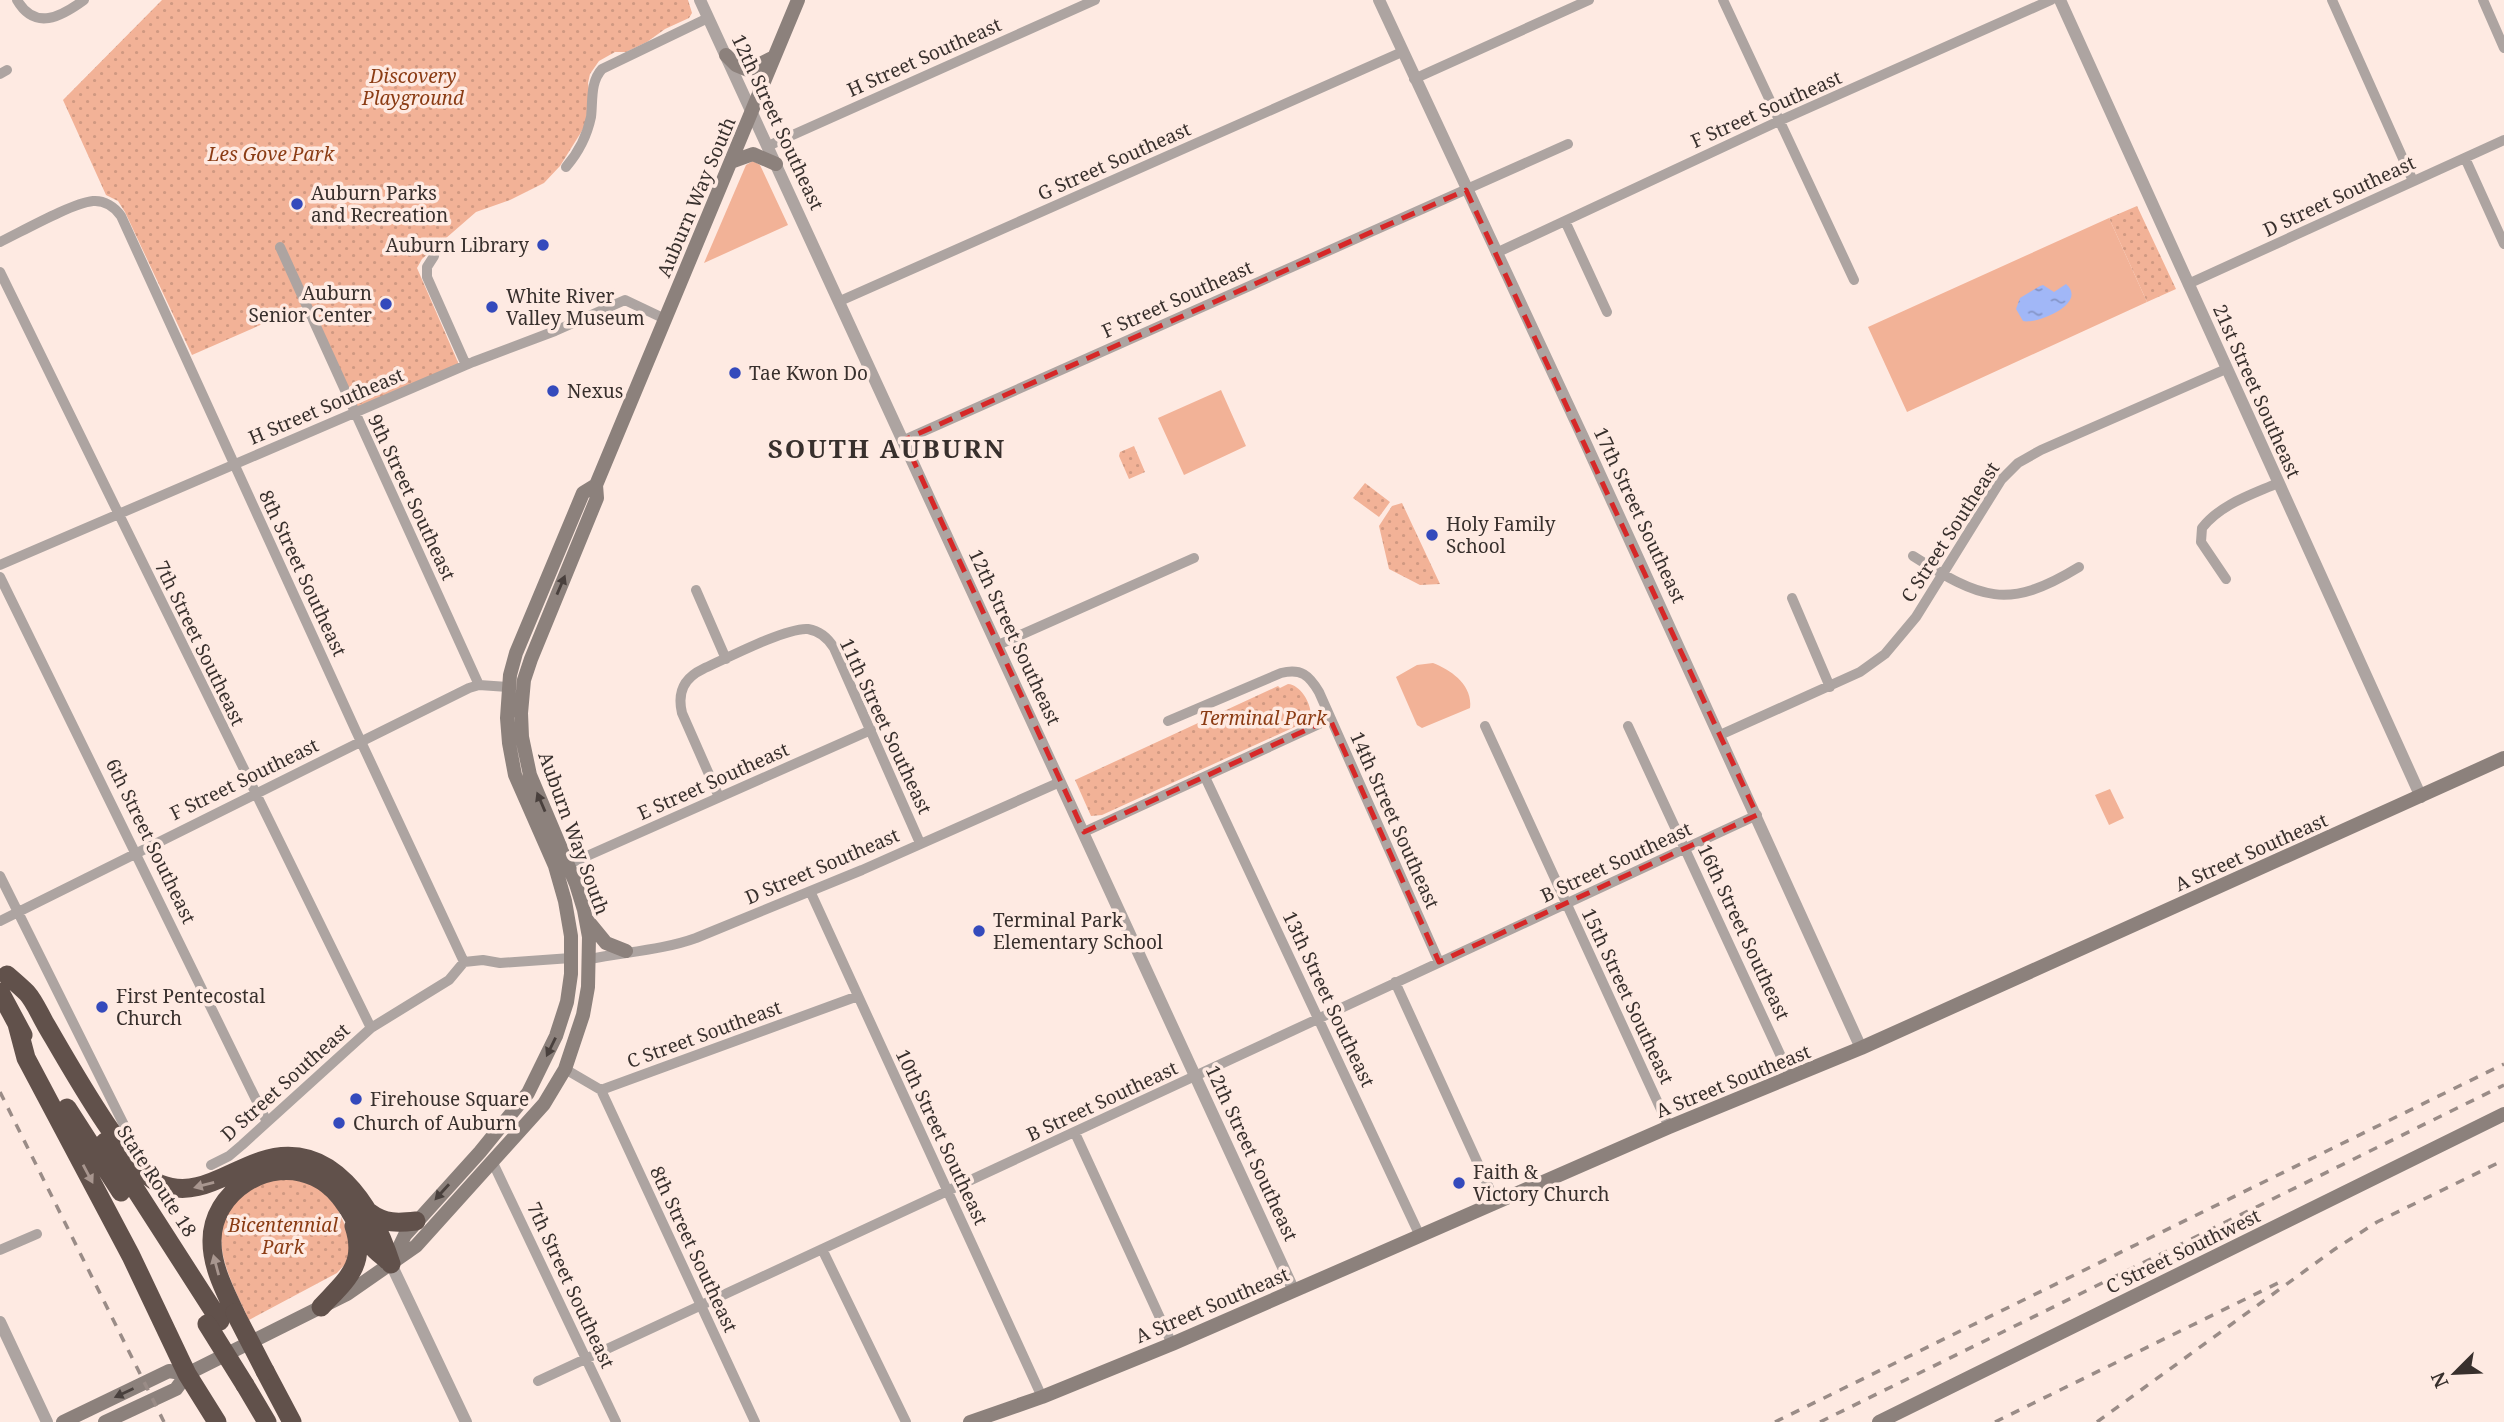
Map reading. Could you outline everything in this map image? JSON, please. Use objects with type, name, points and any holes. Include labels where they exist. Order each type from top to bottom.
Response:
[{"type":"highway","points":[[2,976],[27,994],[124,1149],[146,1176],[163,1185],[185,1189],[215,1182],[269,1159],[294,1157],[313,1162],[335,1173],[353,1190],[382,1236],[391,1264]]},
{"type":"highway","name":"State Route 18","points":[[2,976],[17,1024],[56,1092],[220,1319]]},
{"type":"highway","name":"State Route 18","points":[[2,976],[118,1164],[220,1319],[282,1422]]},
{"type":"highway","points":[[17,1024],[26,1058],[131,1256],[187,1374],[217,1422]]},
{"type":"highway","points":[[292,1422],[256,1378],[220,1319],[219,1275],[212,1243],[215,1219],[232,1193],[260,1175],[288,1171],[312,1175],[321,1180],[346,1205],[372,1247],[391,1264]]},
{"type":"highway","points":[[321,1307],[347,1279],[358,1260],[358,1237],[346,1205]]},
{"type":"highway","points":[[369,1212],[384,1221],[416,1221]]},
{"type":"highway","name":"State Route 18","points":[[256,1378],[267,1422]]},
{"type":"main road","name":"Auburn Way South","points":[[391,1264],[405,1235],[416,1221],[480,1152],[528,1093],[556,1036],[567,1002],[571,936],[559,877],[518,783],[508,731],[515,688],[516,653],[583,493],[596,485],[798,0]]},
{"type":"main road","points":[[726,55],[736,65],[748,70],[774,58]]},
{"type":"main road","points":[[731,162],[753,154],[776,164]]},
{"type":"main road","name":"Auburn Way South","points":[[105,1422],[176,1389],[187,1374],[347,1294],[417,1245],[544,1104],[565,1069],[583,1015],[590,959],[586,918],[569,864],[530,775],[515,688]]},
{"type":"main road","name":"A Street Southeast","points":[[970,1422],[1042,1397],[1172,1344],[1669,1127],[1861,1048],[2504,758]]},
{"type":"main road","points":[[573,1046],[570,1035],[580,982],[579,973],[571,958],[579,939],[573,897],[576,884]]},
{"type":"main road","points":[[586,918],[606,943],[626,951]]},
{"type":"main road","name":"C Street Southwest","points":[[1879,1422],[2504,1114]]},
{"type":"main road","name":"Auburn Way South","points":[[63,1422],[169,1371],[187,1374]]},
{"type":"street","points":[[17,0],[27,13],[40,19],[61,14],[84,0]]},
{"type":"street","name":"12th Street Southeast","points":[[700,0],[1294,1291]]},
{"type":"street","name":"H Street Southeast","points":[[768,146],[1095,0]]},
{"type":"street","name":"17th Street Southeast","points":[[1378,0],[1720,735],[1861,1048]]},
{"type":"street","points":[[1414,79],[1589,0]]},
{"type":"street","points":[[1723,0],[1854,280]]},
{"type":"street","name":"F Street Southeast","points":[[1496,253],[1779,121],[2051,0]]},
{"type":"street","name":"21st Street Southeast","points":[[2060,0],[2421,797]]},
{"type":"street","points":[[2332,0],[2413,181]]},
{"type":"street","points":[[2483,0],[2504,48]]},
{"type":"street","points":[[566,167],[584,139],[592,107],[595,78],[602,69],[708,18]]},
{"type":"street","name":"G Street Southeast","points":[[840,301],[1402,52]]},
{"type":"street","name":"D Street Southeast","points":[[2188,284],[2504,140]]},
{"type":"street","name":"F Street Southeast","points":[[904,440],[1567,144]]},
{"type":"street","points":[[2465,158],[2504,244]]},
{"type":"street","name":"8th Street Southeast","points":[[0,242],[82,204],[95,201],[113,206],[121,216],[464,962]]},
{"type":"street","points":[[1565,221],[1607,312]]},
{"type":"street","name":"9th Street Southeast","points":[[280,247],[479,685]]},
{"type":"street","points":[[434,256],[427,267],[427,280],[466,365]]},
{"type":"street","name":"7th Street Southeast","points":[[0,272],[371,1028]]},
{"type":"street","name":"H Street Southeast","points":[[0,565],[466,365],[555,331],[625,300],[665,319]]},
{"type":"street","name":"C Street Southeast","points":[[1720,735],[1830,687],[1860,672],[1885,654],[1906,631],[2001,480],[2018,463],[2226,369]]},
{"type":"street","points":[[2226,579],[2201,542],[2202,528],[2216,513],[2229,505],[2278,483]]},
{"type":"street","points":[[1913,556],[1972,590],[1998,596],[2039,589],[2079,567]]},
{"type":"street","points":[[998,645],[1194,558]]},
{"type":"street","name":"6th Street Southeast","points":[[0,577],[267,1122]]},
{"type":"street","points":[[695,590],[726,659],[694,673],[681,690],[680,702],[682,713],[719,797]]},
{"type":"street","points":[[1792,598],[1830,687]]},
{"type":"street","name":"11th Street Southeast","points":[[726,659],[795,631],[813,630],[824,636],[834,648],[920,843]]},
{"type":"street","name":"14th Street Southeast","points":[[1168,721],[1258,681],[1288,671],[1305,674],[1319,692],[1439,962]]},
{"type":"street","name":"F Street Southeast","points":[[0,922],[479,685],[515,688]]},
{"type":"street","points":[[1084,832],[1330,719]]},
{"type":"street","name":"15th Street Southeast","points":[[1485,726],[1669,1127]]},
{"type":"street","name":"16th Street Southeast","points":[[1628,726],[1791,1078]]},
{"type":"street","name":"E Street Southeast","points":[[569,864],[871,730]]},
{"type":"street","name":"13th Street Southeast","points":[[1205,777],[1420,1236]]},
{"type":"street","name":"D Street Southeast","points":[[590,959],[685,943],[1060,782]]},
{"type":"street","name":"B Street Southeast","points":[[538,1381],[1757,816]]},
{"type":"street","points":[[0,876],[127,1131]]},
{"type":"street","name":"10th Street Southeast","points":[[810,891],[1042,1397]]},
{"type":"street","points":[[464,962],[571,958]]},
{"type":"street","name":"D Street Southeast","points":[[211,1165],[229,1156],[371,1028],[449,980],[464,962]]},
{"type":"street","points":[[1395,982],[1496,1203]]},
{"type":"street","name":"C Street Southeast","points":[[601,1090],[858,996]]},
{"type":"street","points":[[565,1069],[601,1090]]},
{"type":"street","name":"8th Street Southeast","points":[[601,1090],[755,1422]]},
{"type":"street","points":[[1075,1133],[1172,1344]]},
{"type":"street","name":"7th Street Southeast","points":[[493,1163],[616,1422]]},
{"type":"street","points":[[0,1250],[37,1234]]},
{"type":"street","points":[[822,1249],[906,1422]]},
{"type":"street","points":[[391,1264],[466,1422]]},
{"type":"street","points":[[0,1322],[47,1422]]},
{"type":"highlighted area","points":[[1466,190],[1757,815],[1439,962],[1330,719],[1084,832],[904,440]]},
{"type":"green space","name":"Les Gove Park","points":[[162,0],[688,0],[692,13],[689,18],[665,29],[647,42],[626,52],[615,52],[599,61],[590,74],[588,83],[590,95],[585,126],[560,166],[544,183],[510,200],[476,212],[422,259],[417,268],[460,367],[354,413],[306,305],[192,355],[125,212],[118,201],[106,195],[63,100]]},
{"type":"green space","points":[[753,161],[760,165],[788,225],[704,263],[746,165]]},
{"type":"green space","points":[[2137,206],[2176,289],[2147,302],[2109,218]]},
{"type":"green space","points":[[2109,218],[2147,302],[1907,412],[1868,327]]},
{"type":"green space","points":[[1221,390],[1246,446],[1184,475],[1158,418]]},
{"type":"green space","points":[[1134,446],[1145,472],[1129,479],[1119,456],[1120,452]]},
{"type":"green space","points":[[1365,483],[1390,502],[1379,517],[1353,498]]},
{"type":"green space","points":[[1402,503],[1440,584],[1420,585],[1389,569],[1379,526],[1392,506]]},
{"type":"green space","points":[[1433,663],[1459,679],[1468,692],[1470,708],[1422,728],[1417,725],[1396,677],[1417,665]]},
{"type":"green space","name":"Terminal Park","points":[[1288,684],[1298,688],[1306,698],[1310,720],[1102,815],[1091,816],[1075,780],[1278,686],[1280,688]]},
{"type":"green space","points":[[2110,789],[2124,818],[2109,825],[2095,795]]},
{"type":"green space","name":"Bicentennial Park","points":[[284,1177],[317,1186],[336,1206],[352,1240],[347,1262],[337,1273],[249,1320],[233,1287],[222,1252],[224,1219],[232,1204],[247,1190]]},
{"type":"water","points":[[2066,284],[2071,291],[2071,299],[2065,306],[2038,320],[2023,321],[2016,309],[2020,298],[2043,285],[2054,292]]},
{"type":"railway","points":[[1775,1422],[2504,1064]]},
{"type":"railway","points":[[1820,1422],[2504,1085]]},
{"type":"railway","points":[[0,1092],[164,1422]]},
{"type":"railway","points":[[2097,1422],[2335,1249],[2377,1222],[2504,1160]]},
{"type":"railway","points":[[1995,1422],[2278,1283]]},
{"type":"place","name":"Auburn Parks and Recreation","points":[[297,204]]},
{"type":"place","name":"Auburn Library","points":[[543,245]]},
{"type":"place","name":"Auburn Senior Center","points":[[386,304]]},
{"type":"place","name":"White River Valley Museum","points":[[492,307]]},
{"type":"place","name":"Tae Kwon Do","points":[[735,373]]},
{"type":"place","name":"Nexus","points":[[553,391]]},
{"type":"place","name":"Holy Family School","points":[[1432,535]]},
{"type":"place","name":"Terminal Park Elementary School","points":[[979,931]]},
{"type":"place","name":"First Pentecostal Church","points":[[102,1007]]},
{"type":"place","name":"Firehouse Square","points":[[356,1099]]},
{"type":"place","name":"Church of Auburn","points":[[339,1123]]},
{"type":"place","name":"Faith & Victory Church","points":[[1459,1183]]},
{"type":"district","name":"SOUTH AUBURN","points":[[887,449]]},
{"type":"park label","name":"Discovery Playground","points":[[413,87]]}]
